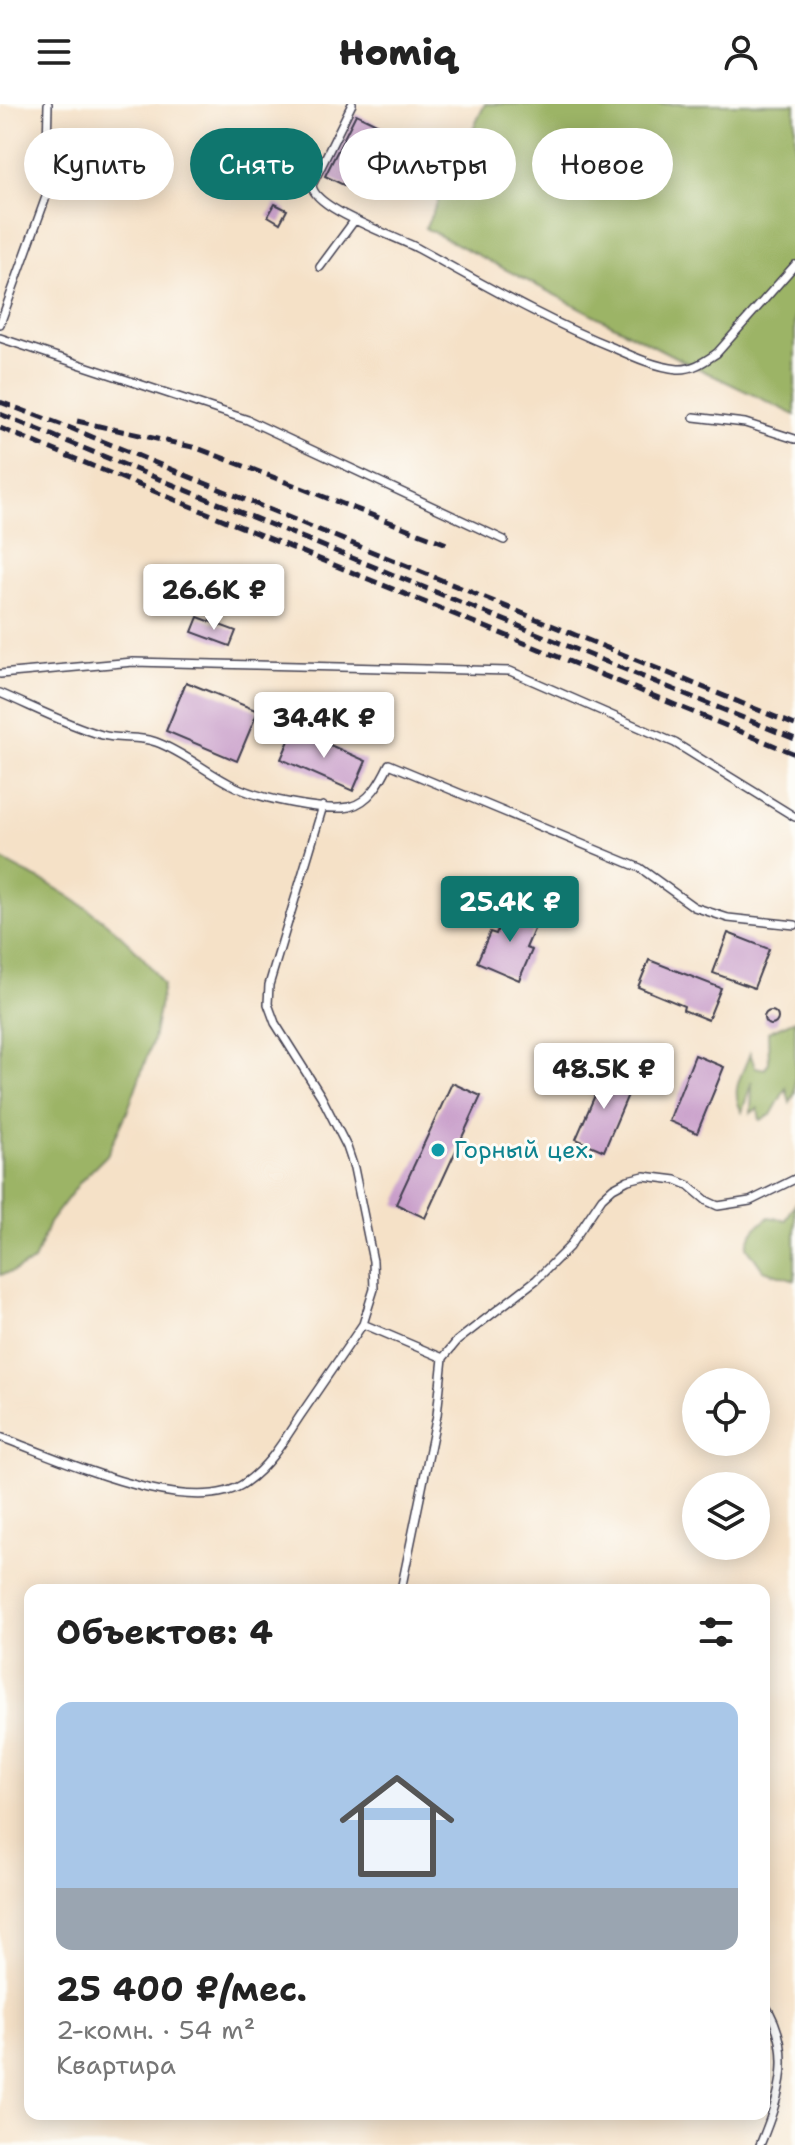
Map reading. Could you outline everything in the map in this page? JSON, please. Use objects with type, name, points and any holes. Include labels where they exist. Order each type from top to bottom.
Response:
[{"type":"lane","points":[[0,324],[46,197],[48,104]]},
{"type":"lane","points":[[352,104],[311,189],[315,196],[354,221],[410,244],[575,332],[638,358],[677,369],[689,368],[717,353],[795,265]]},
{"type":"lane","points":[[320,267],[354,221]]},
{"type":"lane","points":[[0,338],[248,420],[504,540]]},
{"type":"lane","points":[[694,417],[745,423],[795,439]]},
{"type":"lane","points":[[0,674],[133,662],[510,671],[675,743],[795,817]]},
{"type":"lane","points":[[0,693],[96,733],[158,742],[255,795],[349,807],[374,790],[389,764],[640,868],[694,907],[728,918],[795,925]]},
{"type":"lane","points":[[0,1437],[155,1490],[185,1495],[225,1493],[244,1484],[270,1460],[363,1324],[374,1289],[373,1261],[354,1168],[321,1096],[275,1023],[268,1004],[269,985],[323,806]]},
{"type":"lane","points":[[402,1584],[437,1415],[443,1358],[457,1341],[544,1273],[569,1247],[602,1198],[613,1188],[644,1176],[662,1177],[688,1185],[718,1206],[750,1201],[795,1179]]},
{"type":"lane","points":[[363,1324],[443,1358]]},
{"type":"lane","points":[[770,2011],[786,2046],[782,2087],[770,2119]]},
{"type":"lane","points":[[760,2145],[769,2120]]},
{"type":"green space","points":[[485,104],[795,104],[795,415],[425,228],[439,200],[516,200],[516,128],[473,128]]},
{"type":"green space","points":[[0,858],[49,884],[97,916],[127,941],[163,985],[153,1040],[127,1112],[107,1155],[81,1181],[49,1223],[34,1261],[0,1275]]},
{"type":"green space","points":[[795,1020],[795,1093],[790,1103],[786,1088],[771,1115],[760,1120],[758,1108],[751,1113],[752,1081],[742,1112],[737,1089],[750,1053],[755,1067],[765,1069],[769,1062],[768,1032]]},
{"type":"green space","points":[[795,1204],[795,1280],[763,1270],[747,1247],[752,1234],[761,1224],[769,1217],[786,1220]]},
{"type":"building","points":[[356,114],[385,128],[349,128]]},
{"type":"building","points":[[339,148],[339,183],[325,176]]},
{"type":"building","points":[[275,204],[287,210],[280,223],[268,216]]},
{"type":"building","points":[[198,617],[236,631],[230,646],[192,632]]},
{"type":"building","points":[[186,682],[258,711],[237,761],[166,731]]},
{"type":"building","points":[[294,729],[366,761],[353,791],[281,759]]},
{"type":"building","points":[[508,905],[539,918],[526,948],[532,950],[519,980],[477,962],[490,932],[496,934]]},
{"type":"building","points":[[728,933],[769,949],[754,988],[713,973]]},
{"type":"building","points":[[649,960],[721,988],[708,1020],[683,1010],[684,1006],[638,987]]},
{"type":"building","points":[[771,1011],[778,1018],[771,1025],[764,1018]]},
{"type":"building","points":[[695,1055],[724,1067],[697,1133],[669,1121]]},
{"type":"building","points":[[605,1072],[633,1083],[604,1151],[576,1139]]},
{"type":"building","name":"Горный цех.","points":[[452,1083],[481,1096],[425,1218],[396,1204]]},
{"type":"railway","points":[[0,402],[68,427],[795,725]]},
{"type":"railway","points":[[0,414],[795,739]]},
{"type":"railway","points":[[77,421],[197,448],[447,544]]},
{"type":"railway","points":[[0,428],[795,754]]},
{"type":"place","name":"Горный цех.","points":[[438,1150]]}]
